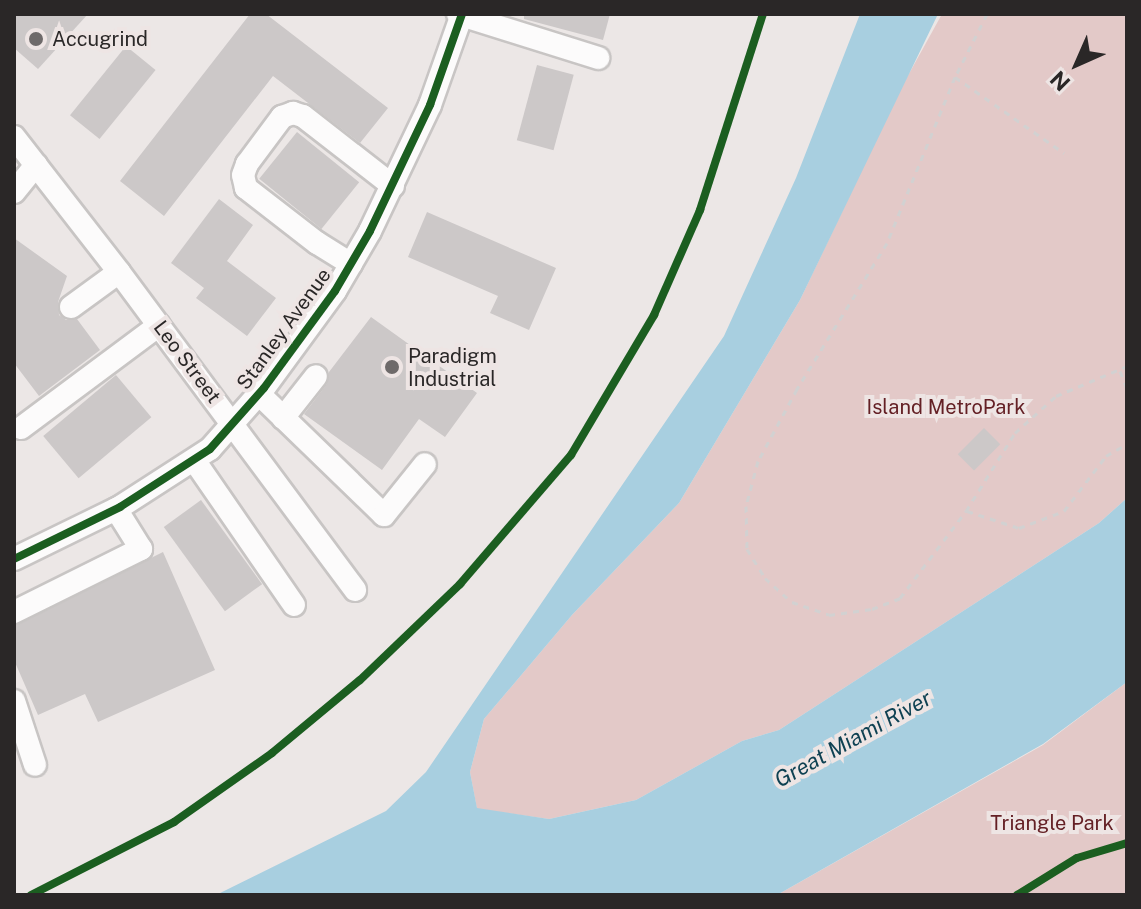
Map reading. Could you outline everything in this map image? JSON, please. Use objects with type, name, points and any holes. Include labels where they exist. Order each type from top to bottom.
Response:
[{"type":"street","points":[[460,14],[598,58]]},
{"type":"street","name":"Stanley Avenue","points":[[14,559],[116,509],[194,460],[210,449],[259,394],[301,340],[351,264],[393,186],[430,105],[460,14]]},
{"type":"street","points":[[351,264],[317,243],[246,188],[243,175],[247,164],[282,117],[293,113],[303,116],[393,186]]},
{"type":"street","name":"Leo Street","points":[[14,137],[233,423],[355,590]]},
{"type":"street","points":[[14,192],[36,165]]},
{"type":"street","points":[[71,307],[119,272]]},
{"type":"street","points":[[21,428],[159,325]]},
{"type":"street","points":[[283,418],[316,376]]},
{"type":"street","points":[[259,394],[384,515],[425,464]]},
{"type":"street","points":[[194,460],[294,605]]},
{"type":"street","points":[[14,612],[141,549],[116,509]]},
{"type":"street","points":[[14,701],[35,765]]},
{"type":"path","points":[[987,14],[955,77],[887,243],[797,389],[758,461],[746,506],[747,549],[765,578],[792,602],[829,615],[872,609],[900,598],[966,511],[1015,433],[1056,396],[1127,366]]},
{"type":"path","points":[[955,77],[1064,153]]},
{"type":"path","points":[[1120,371],[1127,388]]},
{"type":"path","points":[[966,511],[1019,528],[1064,511],[1106,456],[1127,444]]},
{"type":"green space","name":"Island MetroPark","points":[[942,14],[1127,14],[1127,498],[1099,523],[779,730],[742,741],[636,800],[549,819],[477,809],[470,772],[484,719],[572,615],[679,503],[800,300],[900,90]]},
{"type":"green space","name":"Triangle Park","points":[[1127,682],[1127,895],[777,895],[1043,745]]},
{"type":"water","name":"Great Miami River","points":[[860,14],[938,14],[800,300],[679,503],[572,615],[484,719],[470,772],[477,808],[549,819],[636,800],[742,741],[779,730],[1099,523],[1127,498],[1127,682],[1043,744],[777,895],[216,895],[386,811],[426,772],[724,336],[796,178]]},
{"type":"building","points":[[14,14],[88,14],[38,69],[14,48]]},
{"type":"building","points":[[250,14],[266,14],[388,108],[360,143],[273,76],[164,216],[120,181]]},
{"type":"building","points":[[524,14],[610,14],[603,40],[524,19]]},
{"type":"building","points":[[126,46],[156,70],[100,139],[70,115]]},
{"type":"building","points":[[537,65],[574,75],[554,150],[517,140]]},
{"type":"building","points":[[297,132],[359,182],[321,229],[259,179]]},
{"type":"building","points":[[219,199],[253,225],[227,261],[276,298],[247,336],[196,298],[204,288],[171,263]]},
{"type":"building","points":[[427,212],[556,268],[529,330],[490,313],[498,296],[408,257]]},
{"type":"building","points":[[14,238],[67,276],[58,302],[59,315],[66,320],[77,319],[100,350],[39,396],[14,363]]},
{"type":"building","points":[[371,317],[477,393],[445,437],[419,419],[382,470],[304,414],[327,384],[329,372]]},
{"type":"building","points":[[116,375],[151,417],[79,478],[43,436]]},
{"type":"building","points":[[984,428],[1000,444],[974,470],[958,454]]},
{"type":"building","points":[[201,500],[262,584],[225,611],[164,527]]},
{"type":"building","points":[[163,552],[215,670],[98,722],[85,694],[38,715],[14,660],[14,626]]},
{"type":"cycle path","points":[[14,559],[120,507],[210,449],[264,388],[335,291],[370,231],[430,105],[462,14]]},
{"type":"cycle path","points":[[31,895],[174,822],[272,753],[360,680],[460,584],[571,455],[654,315],[700,210],[763,14]]},
{"type":"cycle path","points":[[1017,895],[1077,858],[1127,843]]},
{"type":"place","name":"Accugrind","points":[[36,39]]},
{"type":"place","name":"Paradigm Industrial","points":[[392,367]]}]
